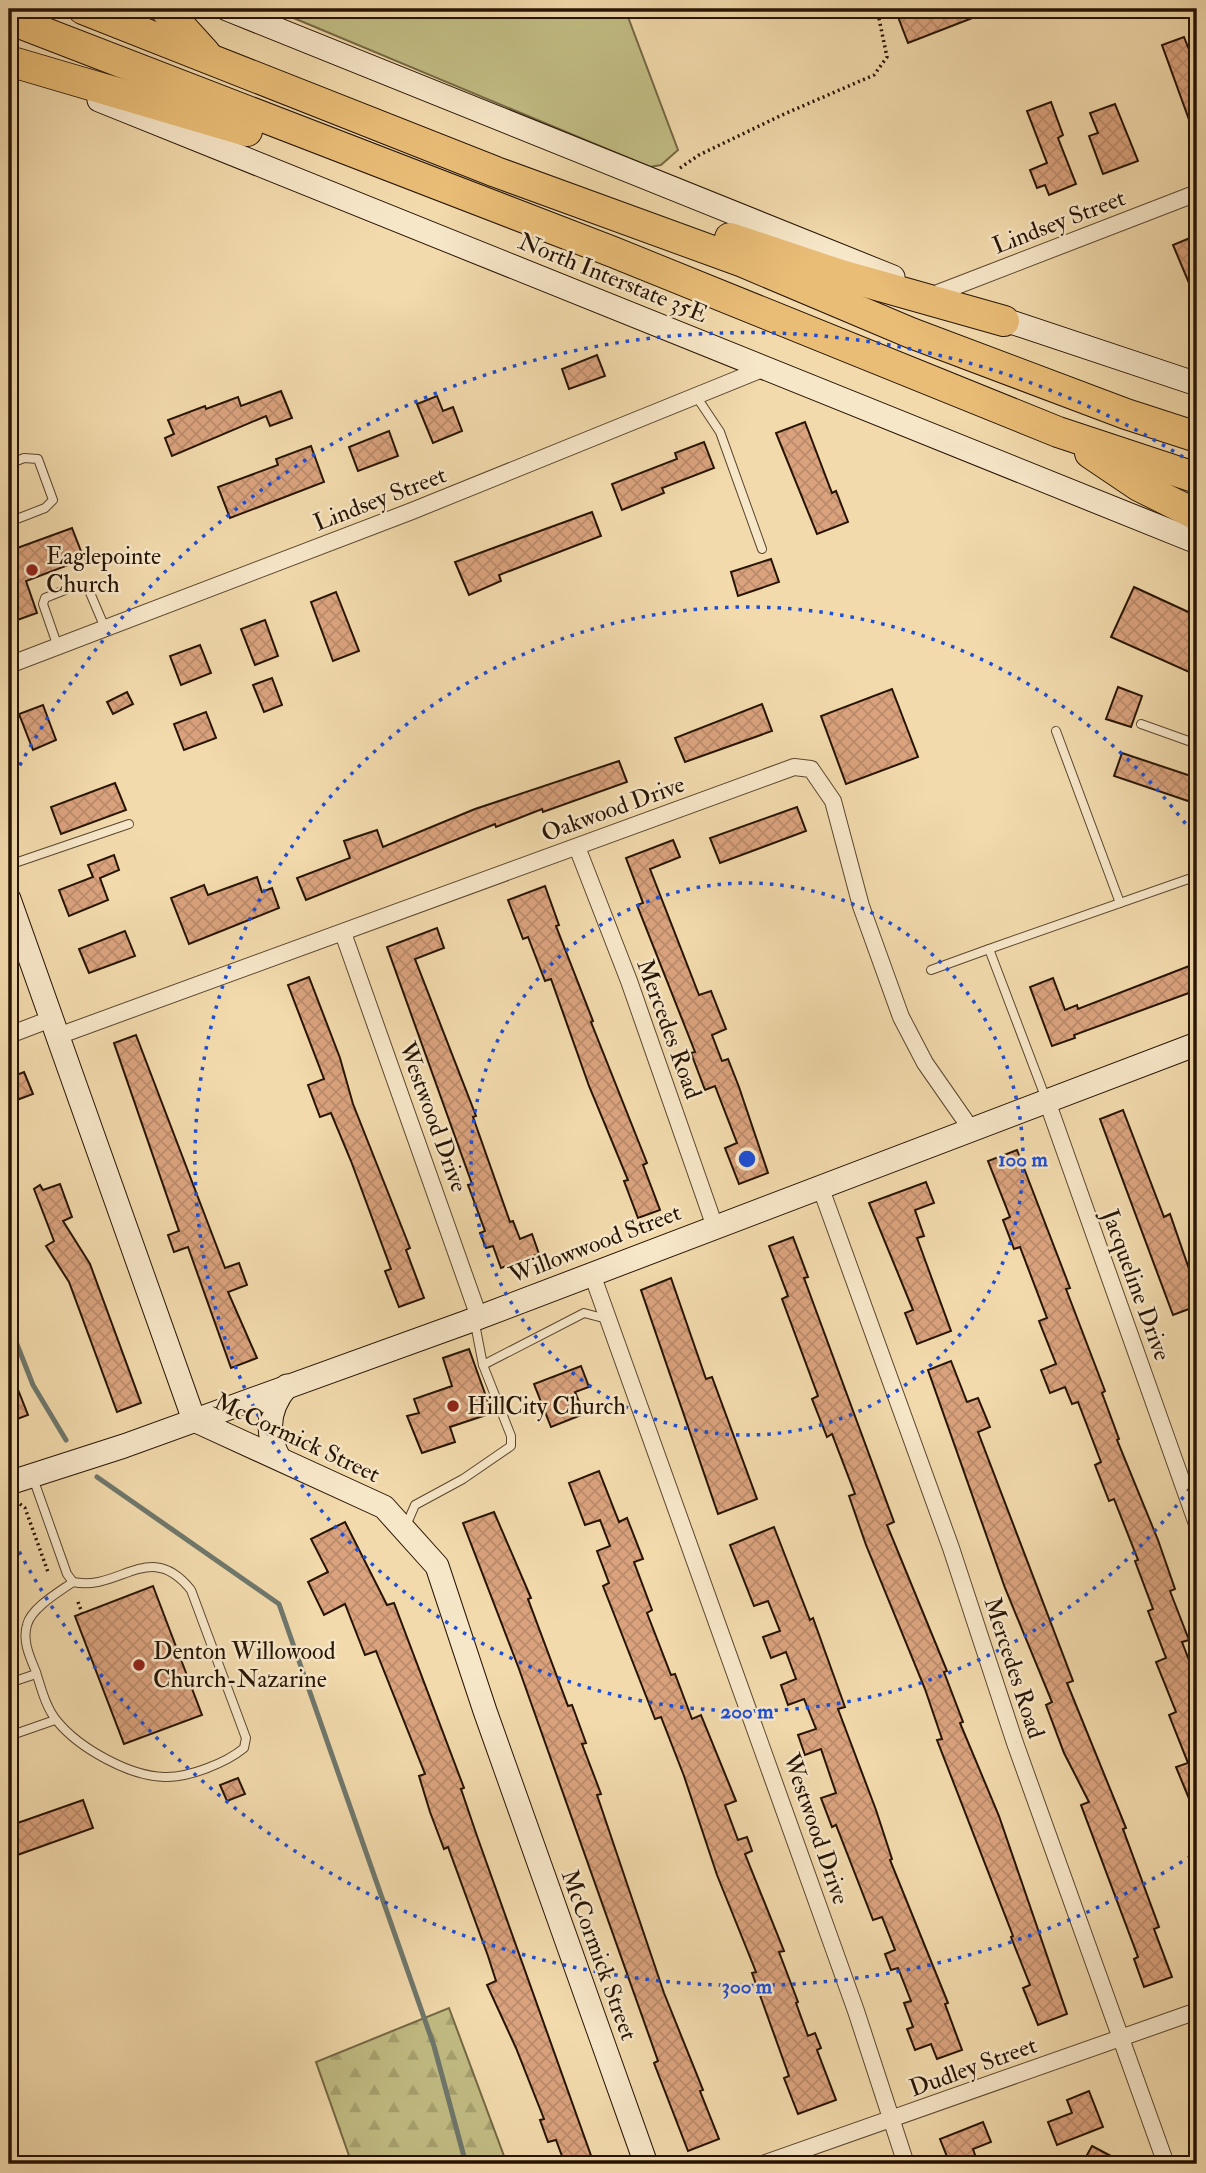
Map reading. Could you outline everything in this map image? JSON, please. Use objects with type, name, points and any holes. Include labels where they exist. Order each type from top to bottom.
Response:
[{"type":"highway","points":[[83,9],[496,172],[743,262],[911,333],[1126,414],[1197,437]]},
{"type":"highway","points":[[165,9],[210,58]]},
{"type":"highway","points":[[9,19],[625,258],[1058,432],[1197,478]]},
{"type":"highway","points":[[9,62],[290,144],[349,152]]},
{"type":"highway","points":[[617,216],[662,217],[841,275],[1004,321]]},
{"type":"highway","points":[[1058,432],[1139,486],[1197,515]]},
{"type":"street","points":[[227,9],[579,152],[661,181],[810,246],[938,293],[1004,321],[1197,384]]},
{"type":"street","name":"North Interstate 35E","points":[[9,62],[765,368],[918,427],[1042,481],[1197,542]]},
{"type":"street","name":"Lindsey Street","points":[[938,293],[1197,193]]},
{"type":"street","name":"Lindsey Street","points":[[9,665],[412,511],[765,368]]},
{"type":"street","name":"Oakwood Drive","points":[[9,1035],[54,1028],[343,933],[794,766],[811,769],[833,801],[861,906],[901,1017],[925,1063],[971,1129]]},
{"type":"street","name":"Mercedes Road","points":[[577,847],[629,981],[715,1227]]},
{"type":"street","name":"McCormick Street","points":[[9,899],[194,1420],[384,1507],[437,1566],[485,1711],[646,2164]]},
{"type":"street","name":"Westwood Drive","points":[[343,933],[473,1319]]},
{"type":"street","name":"Willowwood Street","points":[[9,1483],[194,1420],[473,1319],[1197,1044]]},
{"type":"street","name":"Jacqueline Drive","points":[[1047,1101],[1197,1524]]},
{"type":"street","name":"Mercedes Road","points":[[820,1186],[951,1548],[1015,1743],[1166,2164]]},
{"type":"street","name":"Westwood Drive","points":[[592,1274],[856,2011],[906,2164]]},
{"type":"street","points":[[279,1458],[270,1438],[270,1418],[273,1406],[287,1386]]},
{"type":"street","name":"Dudley Street","points":[[763,2164],[1197,2011]]},
{"type":"lane","points":[[696,396],[720,432],[762,549]]},
{"type":"lane","points":[[9,464],[24,458],[38,459],[53,499],[45,508],[9,522]]},
{"type":"lane","points":[[58,647],[43,604],[45,598],[80,584],[88,588],[105,628]]},
{"type":"lane","points":[[1142,724],[1197,744]]},
{"type":"lane","points":[[1056,731],[1120,903]]},
{"type":"lane","points":[[9,865],[128,824]]},
{"type":"lane","points":[[930,970],[1197,876]]},
{"type":"lane","points":[[989,949],[1047,1101]]},
{"type":"lane","points":[[483,1365],[584,1313],[608,1319]]},
{"type":"lane","points":[[405,1528],[415,1505],[473,1473],[511,1446],[511,1436],[483,1365],[473,1319]]},
{"type":"lane","points":[[32,1476],[67,1574],[73,1582]]},
{"type":"lane","points":[[143,1566],[167,1569],[181,1577],[191,1590],[246,1738],[244,1748],[234,1756],[177,1776],[162,1777],[106,1759],[74,1738],[55,1720],[25,1643],[27,1623],[36,1612],[73,1582],[98,1583],[143,1566]]},
{"type":"lane","points":[[9,1683],[36,1674]]},
{"type":"lane","points":[[9,1736],[55,1720]]},
{"type":"path","points":[[661,181],[699,155],[874,75],[887,57],[877,9]]},
{"type":"path","points":[[20,1504],[25,1508],[48,1572]]},
{"type":"path","points":[[78,1602],[82,1613]]},
{"type":"green space","points":[[272,9],[625,9],[678,150],[661,165],[650,167]]},
{"type":"green space","points":[[449,2008],[507,2164],[352,2164],[316,2062]]},
{"type":"building","points":[[895,9],[993,9],[993,10],[908,43]]},
{"type":"building","points":[[1184,37],[1197,70],[1196,139],[1162,45]]},
{"type":"building","points":[[1051,102],[1063,135],[1058,138],[1076,184],[1049,195],[1045,185],[1037,188],[1030,170],[1047,163],[1027,111]]},
{"type":"building","points":[[1115,104],[1138,161],[1103,174],[1089,136],[1098,133],[1090,113]]},
{"type":"building","points":[[1197,235],[1197,302],[1173,245]]},
{"type":"building","points":[[597,355],[605,376],[569,389],[562,369]]},
{"type":"building","points":[[281,391],[292,418],[270,426],[266,416],[172,456],[165,438],[174,434],[168,420],[238,397],[241,406]]},
{"type":"building","points":[[437,396],[443,411],[453,407],[462,431],[433,443],[417,404]]},
{"type":"building","points":[[805,422],[832,493],[836,491],[848,522],[817,534],[776,433]]},
{"type":"building","points":[[389,431],[398,456],[358,471],[349,447]]},
{"type":"building","points":[[704,442],[714,468],[662,488],[664,493],[622,510],[612,484],[677,459],[675,453]]},
{"type":"building","points":[[311,446],[324,482],[230,518],[218,487],[278,465],[276,459]]},
{"type":"building","points":[[592,512],[601,536],[499,575],[501,581],[469,595],[455,562]]},
{"type":"building","name":"Eaglepointe Church","points":[[72,528],[84,559],[26,581],[37,613],[9,623],[9,551]]},
{"type":"building","points":[[771,559],[779,582],[738,596],[731,572]]},
{"type":"building","points":[[1134,587],[1197,616],[1197,655],[1189,672],[1111,637]]},
{"type":"building","points":[[336,592],[359,651],[333,661],[311,602]]},
{"type":"building","points":[[265,620],[278,656],[255,665],[241,629]]},
{"type":"building","points":[[200,645],[211,673],[181,685],[170,656]]},
{"type":"building","points":[[272,678],[282,705],[264,712],[253,685]]},
{"type":"building","points":[[1118,687],[1142,696],[1131,727],[1106,719]]},
{"type":"building","points":[[892,689],[918,757],[846,784],[821,716]]},
{"type":"building","points":[[127,692],[133,704],[113,714],[107,702]]},
{"type":"building","points":[[762,704],[772,731],[685,762],[675,738]]},
{"type":"building","points":[[43,705],[56,740],[33,750],[19,714]]},
{"type":"building","points":[[206,712],[216,738],[184,750],[174,724]]},
{"type":"building","points":[[1122,753],[1197,778],[1197,804],[1114,776]]},
{"type":"building","points":[[619,761],[627,782],[496,827],[495,824],[306,900],[297,878],[350,858],[344,841],[377,830],[383,847],[475,809]]},
{"type":"building","points":[[115,783],[126,810],[61,834],[51,807]]},
{"type":"building","points":[[797,807],[806,831],[720,863],[710,838]]},
{"type":"building","points":[[673,840],[680,857],[650,869],[699,995],[711,991],[726,1029],[712,1035],[722,1061],[728,1059],[768,1173],[739,1184],[725,1148],[737,1143],[715,1086],[705,1090],[691,1053],[695,1052],[637,905],[643,903],[626,858]]},
{"type":"building","points":[[114,855],[119,870],[100,878],[108,900],[69,916],[59,890],[93,877],[88,865]]},
{"type":"building","points":[[257,877],[262,892],[272,888],[279,908],[189,944],[171,898],[204,885],[208,895]]},
{"type":"building","points":[[545,886],[559,925],[556,926],[593,1021],[591,1022],[647,1163],[643,1165],[660,1210],[638,1218],[624,1181],[628,1180],[589,1086],[551,979],[545,981],[528,937],[523,939],[508,900]]},
{"type":"building","points":[[437,928],[444,948],[415,959],[476,1116],[473,1117],[510,1222],[513,1221],[520,1239],[532,1234],[539,1254],[501,1268],[493,1246],[486,1248],[480,1233],[485,1231],[468,1185],[472,1184],[387,947]]},
{"type":"building","points":[[125,931],[135,956],[89,973],[79,949]]},
{"type":"building","points":[[1197,963],[1197,990],[1074,1035],[1075,1038],[1052,1046],[1030,987],[1053,978],[1065,1010],[1077,1005],[1078,1009]]},
{"type":"building","points":[[309,977],[340,1058],[353,1104],[410,1248],[406,1250],[424,1298],[399,1307],[385,1271],[391,1269],[351,1161],[331,1113],[320,1117],[308,1085],[324,1079],[288,985]]},
{"type":"building","points":[[136,1035],[225,1268],[239,1263],[247,1285],[228,1292],[257,1358],[231,1368],[188,1247],[174,1252],[168,1235],[179,1231],[114,1043]]},
{"type":"building","points":[[24,1072],[33,1094],[9,1103],[9,1078]]},
{"type":"building","points":[[1123,1110],[1164,1217],[1170,1214],[1197,1292],[1197,1306],[1173,1315],[1100,1119]]},
{"type":"building","points":[[1017,1150],[1070,1288],[1066,1289],[1105,1391],[1102,1393],[1119,1439],[1117,1440],[1158,1540],[1175,1589],[1170,1591],[1189,1640],[1182,1642],[1197,1681],[1197,1818],[1176,1767],[1188,1763],[1169,1715],[1176,1712],[1156,1662],[1166,1658],[1148,1611],[1153,1609],[1135,1561],[1138,1560],[1114,1499],[1109,1501],[1095,1465],[1101,1462],[1078,1402],[1072,1404],[1065,1387],[1050,1393],[1041,1370],[1056,1364],[1039,1321],[1047,1318],[1020,1247],[1014,1249],[1003,1220],[1010,1217],[988,1161]]},
{"type":"building","points":[[926,1182],[934,1203],[915,1210],[924,1236],[917,1238],[951,1331],[917,1344],[905,1313],[913,1310],[869,1203]]},
{"type":"building","points":[[60,1184],[72,1217],[63,1221],[90,1264],[141,1403],[117,1412],[69,1282],[46,1246],[54,1241],[34,1189],[40,1185],[43,1190]]},
{"type":"building","points":[[793,1237],[808,1277],[804,1278],[894,1522],[887,1525],[947,1671],[944,1672],[963,1722],[960,1723],[999,1816],[1067,2014],[1038,2025],[1023,1988],[1030,1985],[937,1740],[942,1739],[925,1689],[866,1545],[849,1496],[855,1494],[832,1434],[827,1437],[812,1399],[818,1396],[782,1299],[788,1296],[769,1246]]},
{"type":"building","points":[[671,1278],[706,1379],[712,1377],[757,1499],[718,1514],[641,1290]]},
{"type":"building","name":"HillCity Church","points":[[469,1349],[492,1413],[450,1427],[455,1442],[422,1453],[407,1416],[419,1413],[414,1399],[452,1386],[443,1358]]},
{"type":"building","points":[[951,1361],[967,1402],[978,1398],[990,1427],[978,1432],[1073,1681],[1067,1683],[1126,1828],[1123,1829],[1159,1927],[1154,1929],[1172,1977],[1144,1987],[1134,1959],[1138,1957],[1081,1805],[1089,1802],[1064,1753],[1046,1705],[1052,1702],[1005,1588],[928,1370]]},
{"type":"building","points":[[581,1366],[589,1387],[575,1392],[584,1414],[551,1427],[534,1384]]},
{"type":"building","points":[[9,1367],[28,1415],[9,1422]]},
{"type":"building","points":[[599,1471],[619,1522],[627,1518],[643,1559],[634,1562],[652,1610],[647,1613],[671,1675],[675,1674],[692,1719],[701,1715],[736,1801],[725,1805],[738,1840],[747,1837],[752,1851],[745,1854],[784,1951],[779,1952],[798,2002],[796,2003],[808,2036],[815,2033],[821,2048],[817,2050],[836,2100],[798,2114],[784,2078],[789,2076],[752,1973],[756,1972],[717,1875],[684,1776],[661,1717],[655,1719],[603,1586],[609,1583],[597,1551],[610,1546],[600,1520],[585,1525],[569,1483]]},
{"type":"building","points":[[494,1512],[531,1598],[528,1599],[568,1706],[572,1705],[586,1743],[582,1744],[601,1794],[597,1795],[664,1993],[703,2090],[700,2091],[719,2139],[688,2151],[654,2063],[658,2061],[519,1669],[463,1523]]},
{"type":"building","points":[[345,1522],[387,1605],[394,1603],[464,1788],[461,1789],[477,1836],[594,2164],[565,2164],[556,2140],[548,2142],[540,2120],[544,2119],[487,1985],[496,1981],[488,1956],[448,1847],[444,1849],[430,1812],[419,1776],[425,1774],[376,1651],[365,1655],[345,1604],[324,1615],[308,1582],[328,1572],[311,1539]]},
{"type":"building","points":[[774,1527],[810,1620],[813,1618],[845,1707],[838,1709],[876,1810],[892,1859],[890,1860],[948,2003],[945,2004],[962,2050],[937,2059],[931,2044],[915,2050],[907,2029],[913,2027],[904,2003],[911,2001],[898,1968],[891,1970],[885,1954],[895,1950],[882,1917],[873,1920],[836,1825],[832,1827],[821,1798],[836,1793],[821,1749],[805,1755],[798,1735],[816,1729],[804,1699],[788,1705],[781,1685],[796,1679],[786,1652],[771,1658],[763,1637],[780,1631],[768,1601],[754,1606],[730,1545]]},
{"type":"building","name":"Denton Willowood Church-Nazarine","points":[[153,1586],[202,1715],[124,1744],[75,1616]]},
{"type":"building","points":[[238,1778],[245,1794],[227,1801],[220,1785]]},
{"type":"building","points":[[83,1800],[93,1828],[9,1858],[9,1826]]},
{"type":"building","points":[[1089,2091],[1103,2127],[1057,2145],[1048,2122],[1072,2113],[1067,2100]]},
{"type":"building","points":[[983,2122],[991,2142],[973,2149],[978,2164],[950,2164],[940,2139]]},
{"type":"building","points":[[1092,2146],[1126,2164],[1082,2164]]},
{"type":"waterway","points":[[9,1324],[33,1385],[66,1440]]},
{"type":"waterway","points":[[97,1477],[279,1604],[434,2046],[466,2164]]},
{"type":"place","name":"Eaglepointe Church","points":[[32,570]]},
{"type":"place","name":"HillCity Church","points":[[453,1406]]},
{"type":"place","name":"Denton Willowood Church-Nazarine","points":[[139,1665]]}]
